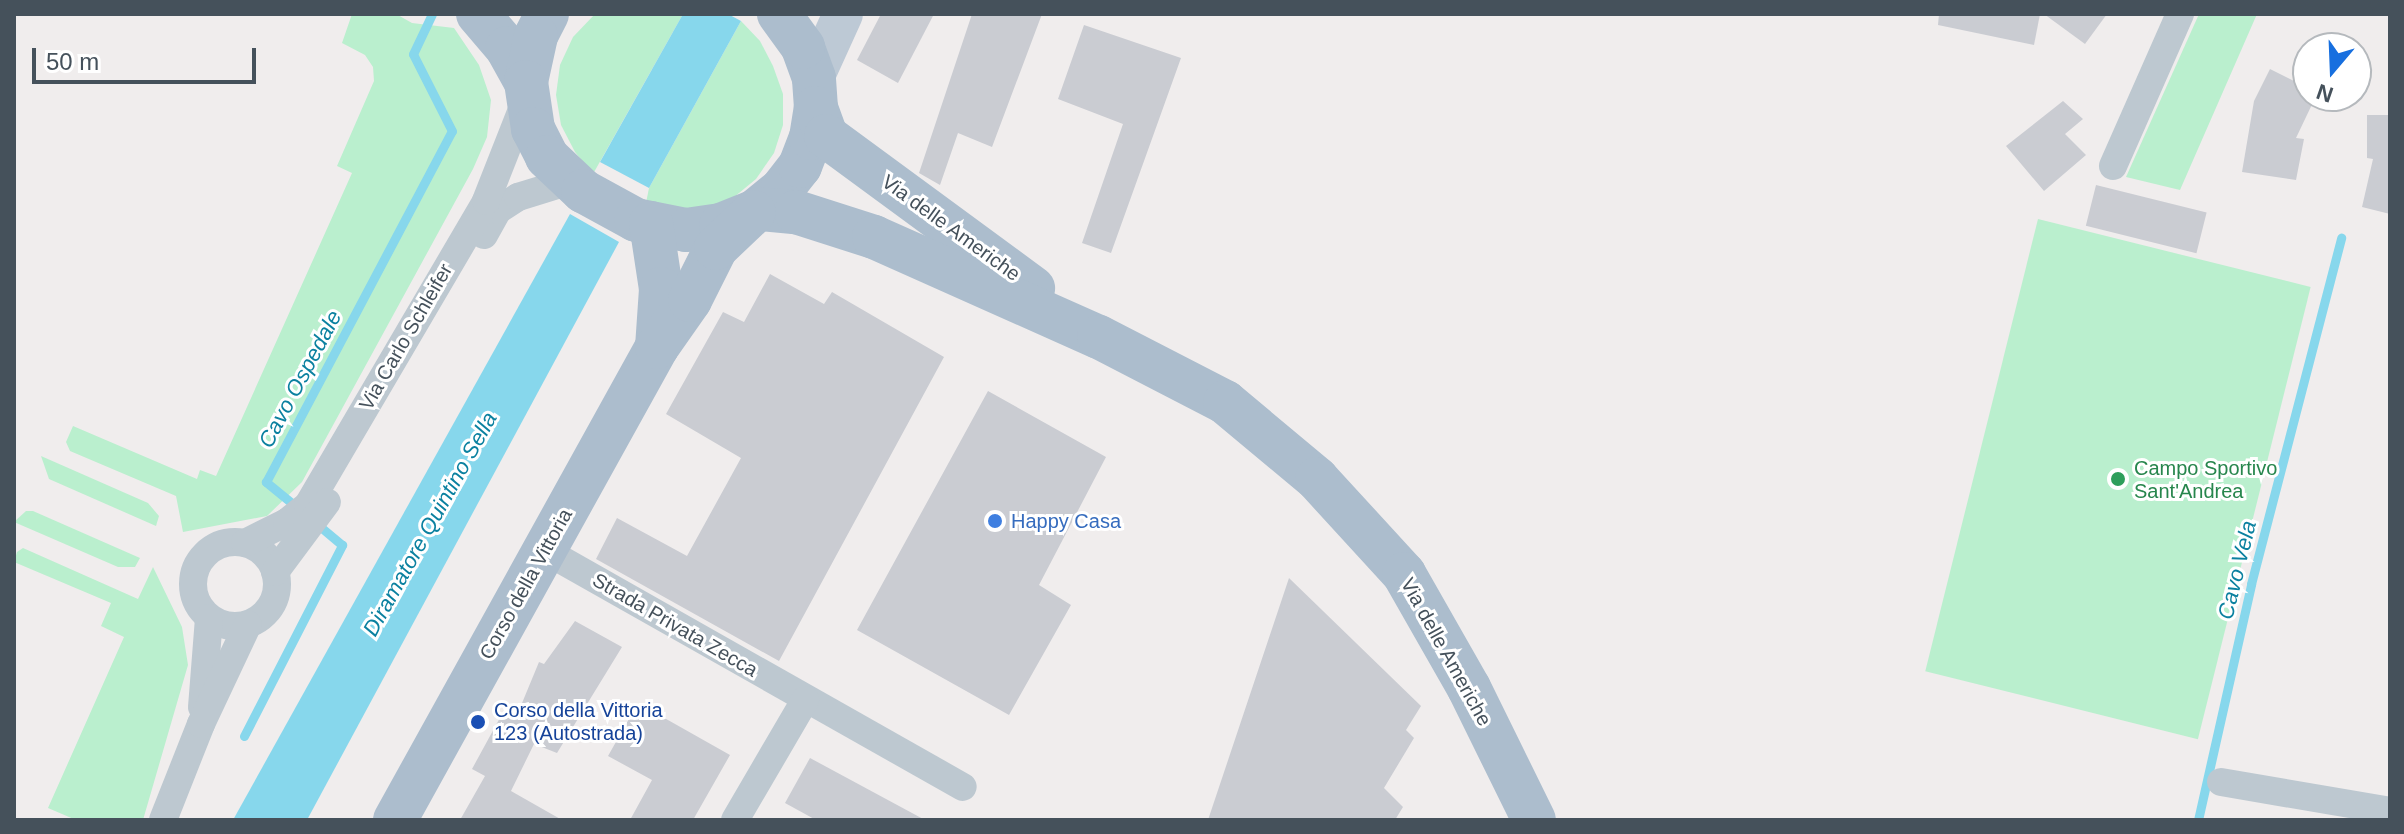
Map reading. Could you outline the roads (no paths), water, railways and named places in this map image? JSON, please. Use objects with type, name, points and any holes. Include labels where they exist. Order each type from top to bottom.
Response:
[{"type":"main road","points":[[478,14],[507,48],[526,90],[533,129],[547,157],[577,186],[644,222],[686,230],[721,225],[757,210]]},
{"type":"main road","points":[[526,90],[536,36],[547,14]]},
{"type":"main road","name":"Via delle Americhe","points":[[779,14],[803,47],[826,136],[1099,337]]},
{"type":"main road","points":[[815,93],[843,14]]},
{"type":"main road","name":"Corso della Vittoria","points":[[395,820],[657,347],[690,300],[716,248],[782,189],[800,166],[811,138],[815,93]]},
{"type":"main road","name":"Via delle Americhe","points":[[757,210],[796,212],[874,237],[1099,337],[1225,402],[1317,479],[1404,574],[1469,688],[1534,820]]},
{"type":"main road","name":"Corso della Vittoria","points":[[644,222],[661,289],[657,347]]},
{"type":"street","points":[[2113,166],[2180,14]]},
{"type":"street","name":"Via Carlo Schleifer","points":[[275,572],[486,201],[526,90]]},
{"type":"street","name":"Via Carlo Schleifer","points":[[306,517],[498,210],[518,197],[577,186]]},
{"type":"street","points":[[245,543],[264,554],[275,572],[275,597],[260,618],[235,627],[209,618],[194,596],[195,569],[212,549],[224,543],[245,543],[306,517]]},
{"type":"street","name":"Strada Privata Zecca","points":[[544,550],[963,787]]},
{"type":"street","points":[[201,724],[209,618]]},
{"type":"street","points":[[163,820],[201,724],[248,624]]},
{"type":"street","points":[[735,820],[805,700]]},
{"type":"street","points":[[2221,782],[2390,811]]},
{"type":"water","points":[[683,14],[728,14],[741,21],[649,188],[600,162]]},
{"type":"water","name":"Diramatore Quintino Sella","points":[[570,214],[619,242],[307,820],[233,820]]},
{"type":"waterway","name":"Cavo Ospedale","points":[[299,509],[266,482],[452,131],[413,54],[432,14]]},
{"type":"waterway","name":"Cavo Vela","points":[[2198,820],[2251,584],[2341,238]]},
{"type":"waterway","name":"Cavo Ospedale","points":[[244,736],[342,545],[316,523]]},
{"type":"place","name":"Campo Sportivo Sant'Andrea","points":[[2118,479]]},
{"type":"place","name":"Happy Casa","points":[[995,521]]},
{"type":"place","name":"Corso della Vittoria 123 (Autostrada)","points":[[478,722]]}]
